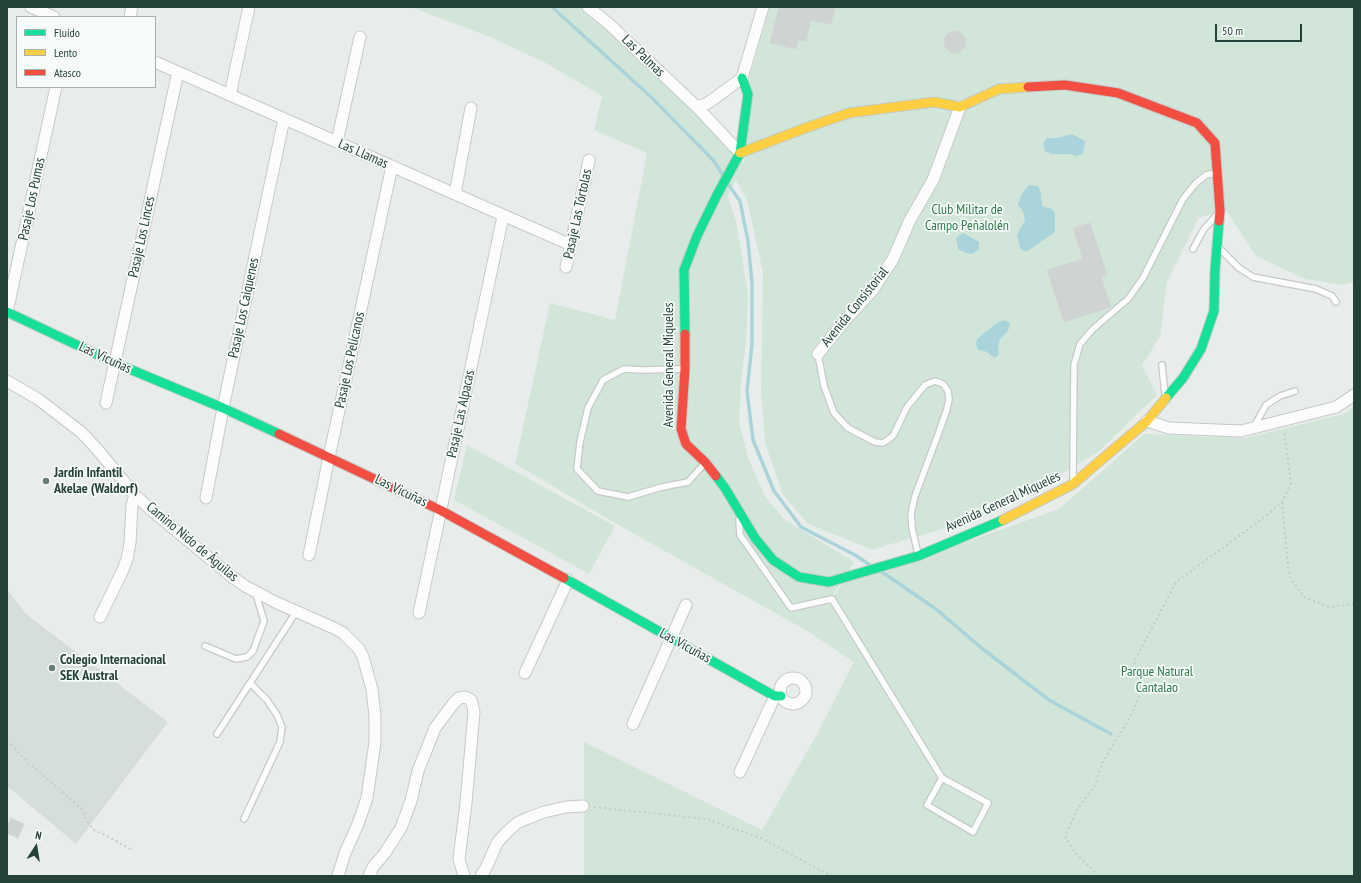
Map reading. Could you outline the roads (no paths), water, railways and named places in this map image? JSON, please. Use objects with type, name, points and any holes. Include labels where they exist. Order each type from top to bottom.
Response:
[{"type":"street","points":[[31,7],[52,16]]},
{"type":"street","points":[[230,95],[249,7]]},
{"type":"street","name":"Las Palmas","points":[[588,7],[608,23],[697,107],[740,153]]},
{"type":"street","points":[[697,107],[708,103],[742,78],[763,7]]},
{"type":"street","points":[[337,142],[360,37]]},
{"type":"street","name":"Las Llamas","points":[[156,62],[571,245]]},
{"type":"street","name":"Pasaje Los Linces","points":[[106,403],[178,72]]},
{"type":"street","points":[[742,78],[748,94],[740,153],[849,113],[904,104],[934,102],[960,107]]},
{"type":"street","name":"Avenida General Miqueles","points":[[740,153],[697,236],[684,270],[685,369],[681,429],[686,444],[705,462],[726,488],[755,538],[773,560],[799,577],[829,582],[918,556],[1003,520],[1073,484],[1147,421],[1166,400],[1183,378],[1201,349],[1214,310],[1215,270],[1220,211],[1215,143],[1196,123],[1118,93],[1065,85],[999,90],[960,107]]},
{"type":"street","name":"Pasaje Los Pumas","points":[[7,312],[56,88]]},
{"type":"street","name":"Avenida Consistorial","points":[[818,354],[846,318],[872,290],[894,259],[910,220],[933,180],[960,107]]},
{"type":"street","points":[[454,194],[471,108]]},
{"type":"street","name":"Pasaje Los Caiquenes","points":[[206,498],[223,408],[284,118]]},
{"type":"street","name":"Pasaje Las Tórtolas","points":[[566,268],[589,160]]},
{"type":"street","name":"Pasaje Los Pelícanos","points":[[309,555],[392,166]]},
{"type":"street","name":"Pasaje Las Alpacas","points":[[420,613],[440,510],[503,216]]},
{"type":"street","name":"Las Vicuñas","points":[[7,312],[115,363],[223,408],[329,456],[440,510],[778,696]]},
{"type":"street","name":"Camino Nido de Águilas","points":[[7,381],[38,399],[81,432],[150,509],[232,577],[255,592],[343,633],[359,649],[363,657],[372,689],[375,716],[375,742],[367,798],[358,824],[345,853],[338,876]]},
{"type":"street","points":[[1147,421],[1168,428],[1241,431],[1336,407],[1354,395]]},
{"type":"street","points":[[100,617],[127,559],[130,543],[132,505],[135,494]]},
{"type":"street","points":[[525,673],[568,580]]},
{"type":"street","points":[[633,724],[686,605]]},
{"type":"street","points":[[740,772],[778,696]]},
{"type":"street","points":[[369,876],[373,867],[385,853],[401,828],[411,801],[418,771],[435,728],[448,709],[459,698],[465,697],[472,703],[474,712],[466,803],[459,859],[464,876]]},
{"type":"street","points":[[480,876],[486,868],[497,843],[517,823],[544,812],[566,807],[583,806]]},
{"type":"lane","points":[[1073,484],[1074,365],[1080,344],[1093,329],[1128,299],[1143,278],[1183,199],[1196,183],[1206,175],[1217,172]]},
{"type":"lane","points":[[1193,249],[1204,229],[1220,211]]},
{"type":"lane","points":[[1217,247],[1239,268],[1253,277],[1316,289],[1332,296],[1336,302]]},
{"type":"lane","points":[[818,354],[824,386],[834,413],[848,428],[875,442],[884,443],[893,436],[907,407],[925,385],[935,381],[943,384],[948,391],[949,399],[947,409],[914,502],[912,528],[918,556]]},
{"type":"lane","points":[[1162,365],[1166,400]]},
{"type":"lane","points":[[685,369],[624,369],[604,380],[588,408],[580,442],[577,469],[598,491],[628,497],[662,487],[688,482],[705,462]]},
{"type":"lane","points":[[1254,427],[1266,405],[1280,396],[1295,391]]},
{"type":"lane","points":[[738,510],[740,535],[790,608],[832,599],[942,778],[988,803],[973,832],[927,805],[942,778]]},
{"type":"lane","points":[[205,646],[236,659],[247,657],[253,651],[264,621],[255,592]]},
{"type":"lane","points":[[217,734],[296,612]]},
{"type":"lane","points":[[244,819],[280,742],[282,728],[277,715],[267,700],[250,683]]},
{"type":"water","points":[[1072,134],[1085,141],[1083,154],[1076,156],[1071,154],[1052,154],[1045,151],[1043,143],[1047,138],[1057,138]]},
{"type":"water","points":[[1029,185],[1038,186],[1041,193],[1042,206],[1052,209],[1055,213],[1055,232],[1026,252],[1020,248],[1017,235],[1025,220],[1023,211],[1018,205],[1021,195]]},
{"type":"water","points":[[963,233],[979,242],[979,250],[972,254],[958,249],[956,238]]},
{"type":"water","points":[[1006,320],[1010,324],[1008,331],[1000,339],[998,347],[999,354],[995,358],[985,351],[978,350],[976,344],[977,339],[998,322]]},
{"type":"waterway","points":[[552,7],[651,97],[713,160],[723,175]]},
{"type":"waterway","points":[[728,184],[740,201],[748,241],[752,283],[752,344],[747,391],[753,440],[774,491],[801,527],[855,555],[870,565]]},
{"type":"waterway","points":[[882,572],[936,609],[984,650],[1049,700],[1111,734]]},
{"type":"place","name":"Jardín Infantil Akelae (Waldorf)","points":[[46,481]]},
{"type":"place","name":"Colegio Internacional SEK Austral","points":[[52,668]]},
{"type":"park label","name":"Club Militar de Campo Peñalolén","points":[[967,218]]},
{"type":"park label","name":"Parque Natural Cantalao","points":[[1157,680]]}]
